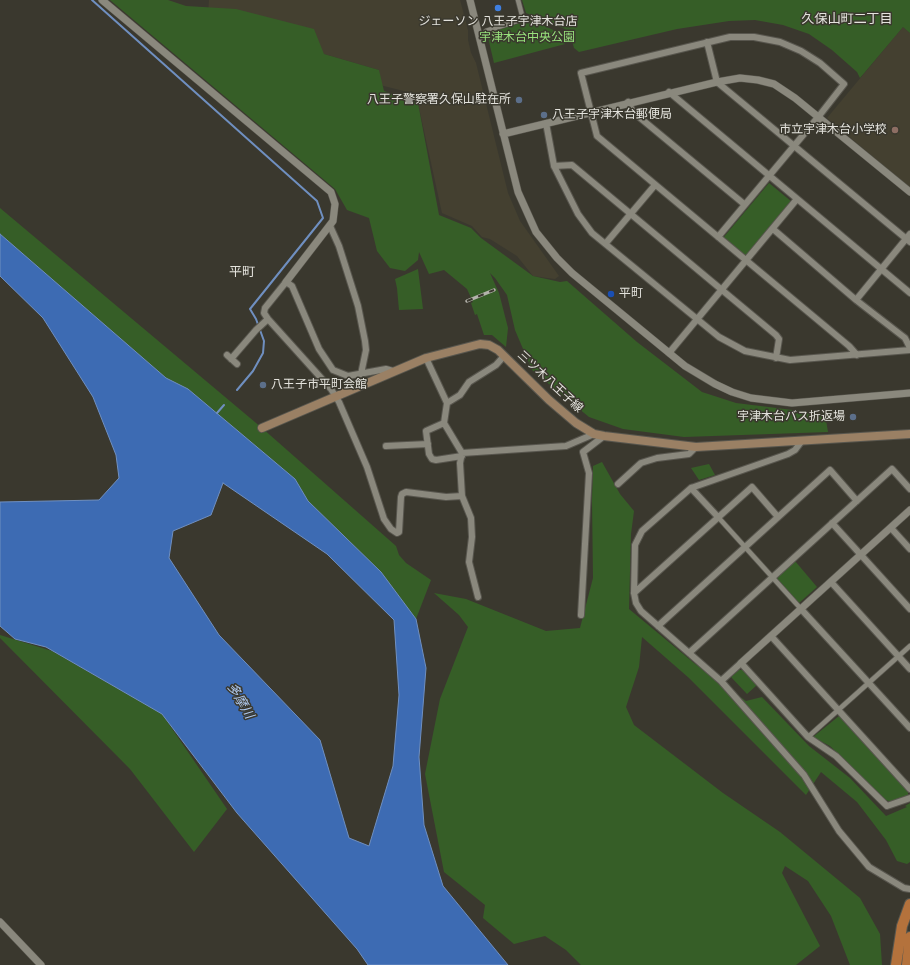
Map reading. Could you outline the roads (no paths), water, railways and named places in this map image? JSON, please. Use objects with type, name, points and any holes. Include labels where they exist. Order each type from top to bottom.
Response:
[{"type":"highway","points":[[896,965],[900,933],[910,904]]},
{"type":"highway","points":[[907,965],[910,936]]},
{"type":"main road","name":"三ツ木八王子線","points":[[262,428],[426,358],[480,344],[489,345],[504,356],[549,400],[576,423],[594,434],[696,447],[801,442],[910,434]]},
{"type":"street","points":[[102,0],[327,188],[334,197],[335,216],[330,226],[265,308],[264,313],[266,320],[336,396],[367,467],[384,519],[394,531],[397,533],[399,532],[402,494],[406,492],[462,496]]},
{"type":"street","points":[[470,0],[518,192],[530,221],[545,243],[572,273],[691,371],[715,384],[751,398],[767,401],[809,403],[910,393]]},
{"type":"street","points":[[486,31],[523,20],[518,0]]},
{"type":"street","points":[[718,237],[844,84],[820,63],[801,51],[772,39],[742,36],[707,42],[582,73],[597,136],[858,355]]},
{"type":"street","points":[[707,42],[717,82],[909,238],[856,300]]},
{"type":"street","points":[[503,134],[591,113],[669,92],[717,82],[749,79],[774,84],[785,90],[819,116],[910,192]]},
{"type":"street","points":[[669,92],[910,293]]},
{"type":"street","points":[[628,102],[633,112],[744,204]]},
{"type":"street","points":[[546,123],[554,166],[578,214],[592,233],[719,337],[745,351],[776,358],[801,360],[910,349],[905,338],[856,300],[773,229]]},
{"type":"street","points":[[554,166],[572,165],[779,339],[776,358]]},
{"type":"street","points":[[606,243],[655,185]]},
{"type":"street","points":[[669,353],[797,199]]},
{"type":"street","points":[[330,226],[339,246],[353,292],[365,341],[366,350],[361,374]]},
{"type":"street","points":[[286,282],[292,286],[318,349],[330,366],[345,376],[386,369],[393,371]]},
{"type":"street","points":[[237,364],[229,357],[266,320]]},
{"type":"street","points":[[447,403],[460,395],[469,382],[496,365],[504,356]]},
{"type":"street","points":[[426,358],[447,403],[444,423],[462,454],[462,496],[471,518],[472,537],[469,562],[478,597]]},
{"type":"street","points":[[444,423],[426,431],[429,454],[432,459],[462,454],[566,446],[594,434]]},
{"type":"street","points":[[581,615],[589,473],[583,452],[604,436]]},
{"type":"street","points":[[801,442],[795,450],[788,454],[691,488],[645,528],[637,538],[634,549],[634,593],[636,603],[641,611],[720,681],[804,775],[839,831],[866,864],[876,872],[904,888],[910,889]]},
{"type":"street","points":[[386,446],[428,444]]},
{"type":"street","points":[[618,484],[641,463],[657,458],[689,454],[696,447]]},
{"type":"street","points":[[689,653],[892,469],[910,489]]},
{"type":"street","points":[[658,626],[830,470],[856,501]]},
{"type":"street","points":[[634,593],[752,486],[778,517]]},
{"type":"street","points":[[691,488],[910,728]]},
{"type":"street","points":[[720,681],[910,510]]},
{"type":"street","points":[[832,523],[910,609]]},
{"type":"street","points":[[891,528],[910,549]]},
{"type":"street","points":[[831,582],[910,669]]},
{"type":"street","points":[[771,636],[910,789]]},
{"type":"street","points":[[808,737],[839,711],[868,682],[899,658],[910,646]]},
{"type":"street","points":[[741,663],[808,737],[836,756],[888,806],[910,798]]},
{"type":"street","points":[[0,922],[41,965]]},
{"type":"water","name":"多摩川","points":[[0,234],[166,378],[188,389],[295,479],[308,501],[381,572],[416,619],[426,668],[419,757],[424,825],[443,886],[508,965],[368,965],[357,949],[237,813],[162,714],[46,647],[15,639],[0,626],[0,502],[99,500],[119,478],[116,455],[93,397],[43,318],[0,276]],"holes":[[[223,483],[327,554],[394,620],[399,695],[393,766],[369,846],[349,838],[320,740],[219,635],[169,558],[173,531],[211,515]]]},
{"type":"waterway","points":[[92,0],[317,201],[323,218],[250,309],[256,319],[264,341],[263,353],[253,371],[237,390]]},
{"type":"waterway","points":[[217,413],[224,405]]},
{"type":"railway","points":[[467,301],[494,290]]},
{"type":"place","name":"ジェーソン 八王子宇津木台店","points":[[498,8]]},
{"type":"place","name":"八王子警察署久保山駐在所","points":[[519,100]]},
{"type":"place","name":"八王子宇津木台郵便局","points":[[544,115]]},
{"type":"place","name":"市立宇津木台小学校","points":[[895,130]]},
{"type":"place","name":"平町","points":[[611,294]]},
{"type":"place","name":"八王子市平町会館","points":[[263,385]]},
{"type":"place","name":"宇津木台バス折返場","points":[[853,417]]},
{"type":"district","name":"久保山町二丁目","points":[[847,19]]},
{"type":"district","name":"平町","points":[[242,272]]},
{"type":"park label","name":"宇津木台中央公園","points":[[527,38]]}]
